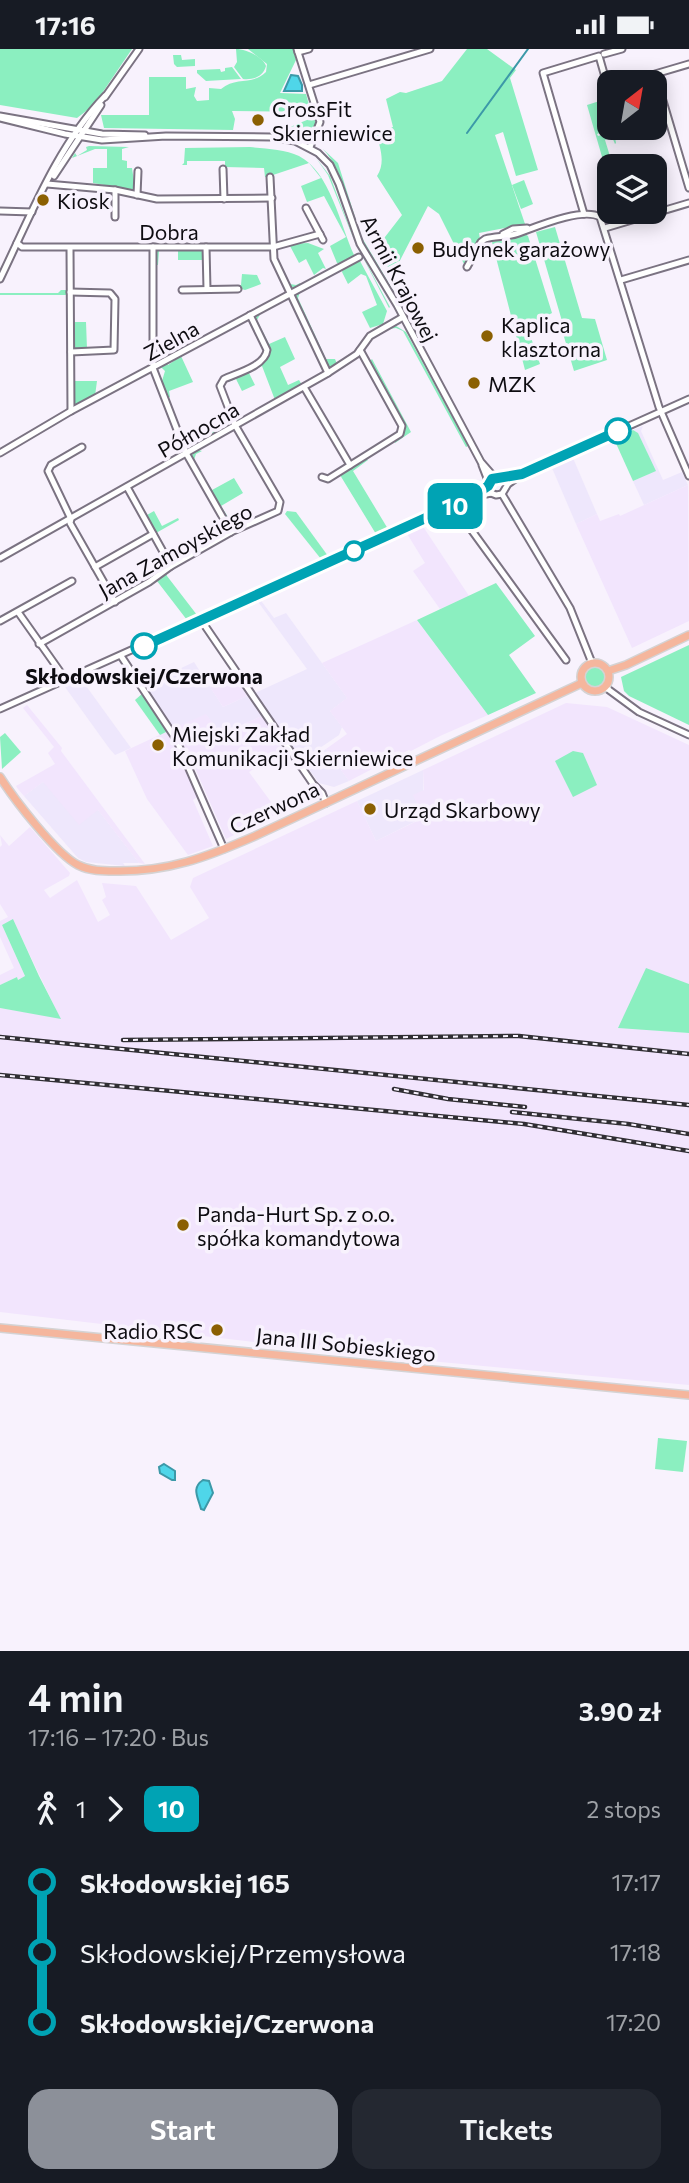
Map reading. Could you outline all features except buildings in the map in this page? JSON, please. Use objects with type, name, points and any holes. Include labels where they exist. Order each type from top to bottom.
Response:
[{"type":"main road","points":[[608,671],[689,635]]},
{"type":"main road","points":[[592,663],[600,664],[608,671],[609,678],[605,687],[592,690],[582,683],[582,672],[592,663]]},
{"type":"main road","name":"Czerwona","points":[[0,777],[72,862],[87,869],[155,870],[186,864],[224,849],[582,683]]},
{"type":"main road","name":"Jana III Sobieskiego","points":[[0,1328],[689,1395]]},
{"type":"street","points":[[47,184],[139,49]]},
{"type":"street","points":[[0,117],[80,134],[271,137],[310,147],[320,122],[298,51],[309,49]]},
{"type":"street","points":[[309,85],[429,49]]},
{"type":"street","points":[[604,54],[622,49]]},
{"type":"street","points":[[584,214],[543,73],[599,56],[603,70]]},
{"type":"street","points":[[689,64],[655,74],[689,188]]},
{"type":"street","points":[[0,279],[65,151],[94,117],[105,96]]},
{"type":"street","points":[[0,117],[48,130],[120,140],[166,136]]},
{"type":"street","points":[[94,117],[96,129],[101,133]]},
{"type":"street","points":[[48,130],[63,140],[65,151]]},
{"type":"street","name":"Armii Krajowej","points":[[310,147],[323,156],[332,169],[360,244],[403,317],[481,462],[498,478],[570,608],[592,663]]},
{"type":"street","points":[[223,169],[224,199]]},
{"type":"street","points":[[138,171],[138,195]]},
{"type":"street","points":[[270,177],[275,259],[328,373]]},
{"type":"street","points":[[47,184],[115,190],[157,199],[272,198]]},
{"type":"street","points":[[115,190],[115,217]]},
{"type":"street","points":[[605,228],[689,203]]},
{"type":"street","name":"Dobra","points":[[17,243],[22,247],[70,248],[273,247],[322,237],[306,208]]},
{"type":"street","points":[[0,211],[32,212]]},
{"type":"street","points":[[467,267],[485,239],[514,234],[584,214],[599,215],[661,412],[689,476]]},
{"type":"street","points":[[153,247],[153,367],[187,453],[231,532]]},
{"type":"street","points":[[206,247],[207,289]]},
{"type":"street","points":[[70,248],[71,411]]},
{"type":"street","name":"Zielna","points":[[0,453],[71,411],[359,257]]},
{"type":"street","points":[[621,280],[689,260]]},
{"type":"street","points":[[183,290],[237,289]]},
{"type":"street","points":[[70,292],[110,293],[115,299],[114,350],[71,352]]},
{"type":"street","points":[[235,425],[220,388],[224,379],[260,362],[266,356],[267,350],[250,314]]},
{"type":"street","name":"Północna","points":[[0,558],[328,373],[353,357],[373,334],[403,317]]},
{"type":"street","points":[[322,477],[328,479],[402,430],[360,350]]},
{"type":"street","points":[[304,387],[350,465]]},
{"type":"street","points":[[0,710],[454,506],[498,478],[522,474],[689,399]]},
{"type":"street","name":"Jana Zamoyskiego","points":[[39,644],[231,532],[270,515],[280,506],[235,425]]},
{"type":"street","points":[[82,447],[51,464],[47,470],[71,523],[115,602]]},
{"type":"street","points":[[481,462],[491,493]]},
{"type":"street","points":[[472,497],[491,493],[496,495],[522,474]]},
{"type":"street","points":[[127,487],[171,566]]},
{"type":"street","points":[[454,506],[566,660]]},
{"type":"street","points":[[95,567],[153,534]]},
{"type":"street","points":[[0,621],[72,581]]},
{"type":"street","points":[[18,612],[66,680]]},
{"type":"street","points":[[201,620],[313,784],[322,793],[326,803]]},
{"type":"street","points":[[121,656],[176,739],[224,849]]},
{"type":"street","points":[[605,687],[639,712],[689,735]]},
{"type":"shaded area","points":[[643,426],[641,431],[663,480],[682,472],[688,485],[644,505],[633,481],[655,471],[638,433],[633,430]]},
{"type":"shaded area","points":[[573,458],[597,514],[576,524],[552,468]]},
{"type":"shaded area","points":[[688,485],[689,621],[632,648],[576,524],[597,514],[600,521],[619,514],[620,516]]},
{"type":"shaded area","points":[[422,525],[469,596],[440,609],[413,571],[425,563],[406,532]]},
{"type":"shaded area","points":[[259,598],[274,618],[286,613],[347,698],[330,711],[342,727],[339,735],[302,760],[255,693],[307,669],[256,599]]},
{"type":"shaded area","points":[[417,620],[488,715],[409,750],[349,781],[326,749],[347,734],[330,711],[347,698],[322,663]]},
{"type":"shaded area","points":[[194,662],[223,707],[247,696],[262,716],[221,734],[206,715],[172,729],[143,686]]},
{"type":"shaded area","points":[[232,674],[247,696],[223,707],[210,687]]},
{"type":"shaded area","points":[[81,679],[131,748],[115,755],[65,687]]},
{"type":"shaded area","points":[[566,703],[607,707],[689,745],[689,984],[672,979],[618,1027],[689,1033],[689,1385],[355,1354],[0,1312],[0,1008],[60,1018],[13,920],[2,925],[25,976],[0,985],[0,975],[14,968],[0,937],[0,921],[8,917],[0,904],[0,835],[9,846],[30,827],[70,873],[44,890],[50,898],[77,880],[98,922],[110,915],[102,900],[106,897],[102,883],[136,886],[171,940],[209,918],[190,887],[193,878],[357,801],[376,841],[423,818],[413,795],[424,790],[423,770]]},
{"type":"shaded area","points":[[27,705],[62,748],[61,751],[145,864],[139,863],[98,810],[79,825],[43,782],[24,796],[18,789],[16,786],[55,764],[48,753],[54,747],[23,708]]},
{"type":"shaded area","points":[[206,714],[221,734],[262,716],[284,748],[249,772],[279,813],[226,839],[188,752],[186,753],[172,729]]},
{"type":"shaded area","points":[[168,731],[197,797],[193,800],[213,846],[188,855],[147,799],[125,751]]},
{"type":"shaded area","points":[[326,749],[349,781],[334,787],[319,783],[305,764]]},
{"type":"shaded area","points":[[423,770],[424,817],[376,841],[357,801]]},
{"type":"shaded area","points":[[43,782],[98,810],[139,863],[123,863],[125,866],[86,862],[78,858],[24,796]]},
{"type":"green space","points":[[0,49],[132,49],[94,105],[77,118],[0,105]]},
{"type":"green space","points":[[236,49],[258,57],[266,66],[263,73],[254,78],[243,79],[234,67],[237,62]]},
{"type":"green space","points":[[248,49],[293,49],[296,60],[280,93],[306,94],[311,112],[232,111],[235,119],[233,130],[104,128],[101,115],[149,115],[149,77],[186,77],[186,89],[196,87],[194,96],[197,101],[209,100],[209,88],[221,89],[232,83],[261,76],[266,72],[267,64]]},
{"type":"green space","points":[[467,49],[487,49],[516,70],[510,78],[538,170],[516,176],[503,132],[495,135],[525,224],[479,233],[480,239],[465,266],[439,214],[428,206],[392,276],[378,246],[402,215],[377,176],[382,160],[376,132],[393,127],[386,99],[400,92],[406,93],[442,81]]},
{"type":"green space","points":[[173,55],[181,55],[182,60],[195,59],[195,66],[177,67]]},
{"type":"green space","points":[[232,67],[241,79],[206,81],[197,73],[197,70],[220,69],[221,72]]},
{"type":"green space","points":[[597,102],[597,140],[587,105]]},
{"type":"green space","points":[[314,117],[316,126],[312,133],[283,130]]},
{"type":"green space","points":[[597,140],[605,140],[609,154],[601,154]]},
{"type":"green space","points":[[89,146],[129,147],[122,149],[122,160],[127,161],[127,168],[132,168],[135,188],[133,190],[93,183],[93,168],[107,168],[107,149],[95,149],[72,158],[75,153],[77,156]]},
{"type":"green space","points":[[250,147],[288,152],[309,163],[267,177],[264,168],[225,167],[225,161],[187,161],[187,165],[182,165],[185,148]]},
{"type":"green space","points":[[323,149],[338,163],[361,236],[400,302],[362,241],[342,181]]},
{"type":"green space","points":[[316,158],[330,176],[355,242],[328,175]]},
{"type":"green space","points":[[309,163],[319,174],[333,200],[354,255],[340,264],[337,263],[330,246],[346,237],[324,196],[307,202],[301,186],[321,178]]},
{"type":"green space","points":[[524,180],[533,204],[521,209],[512,185]]},
{"type":"green space","points":[[555,227],[582,318],[595,319],[607,360],[574,371],[562,330],[571,326],[569,319],[562,321],[536,232]]},
{"type":"green space","points":[[525,234],[528,236],[552,313],[527,326],[540,364],[525,370],[492,242]]},
{"type":"green space","points":[[308,243],[324,249],[318,253],[326,269],[323,268],[314,275],[306,259],[299,263],[290,246],[279,249],[276,254],[290,284],[300,283],[301,285],[294,289],[290,286],[275,255],[277,248]]},
{"type":"green space","points":[[356,243],[390,307],[389,308]]},
{"type":"green space","points":[[159,249],[200,249],[204,255],[203,260],[178,260],[178,251],[159,251],[156,265],[156,252]]},
{"type":"green space","points":[[360,261],[387,311],[383,324],[370,328],[362,312],[377,305],[366,276],[361,274],[348,284],[342,272],[343,268]]},
{"type":"green space","points":[[242,274],[257,275],[261,284],[245,290],[238,288]]},
{"type":"green space","points":[[309,286],[300,292],[298,298],[326,359],[335,359],[337,364],[331,367],[327,364],[296,298],[297,292]]},
{"type":"green space","points":[[66,290],[67,295],[0,295],[58,293]]},
{"type":"green space","points":[[262,311],[257,320],[269,344],[285,337],[295,359],[280,367],[288,385],[299,380],[302,385],[275,400],[262,366],[249,373],[255,385],[242,391],[236,379],[228,382],[228,379],[259,365],[267,356],[269,350],[254,318]]},
{"type":"green space","points":[[73,316],[75,322],[86,322],[87,349],[75,350],[73,347]]},
{"type":"green space","points":[[396,326],[406,332],[468,446],[466,447],[403,331],[389,329]]},
{"type":"green space","points":[[181,356],[193,382],[169,391],[168,398],[162,381],[165,371],[160,366],[167,363],[168,365]]},
{"type":"green space","points":[[372,359],[411,432],[395,443],[394,440],[404,430],[402,421],[370,361]]},
{"type":"green space","points":[[73,379],[97,381],[95,396],[74,405]]},
{"type":"green space","points":[[228,412],[232,423],[230,426],[192,447],[186,445],[183,435],[186,434],[187,438],[192,440],[225,421]]},
{"type":"green space","points":[[633,430],[638,433],[656,471],[633,481],[614,439]]},
{"type":"green space","points":[[198,450],[202,451],[196,454],[194,460],[212,490],[234,478],[243,493],[221,506],[235,528],[231,527],[193,461],[192,455]]},
{"type":"green space","points":[[366,458],[368,460],[353,471],[388,529],[376,534],[340,475]]},
{"type":"green space","points":[[154,511],[162,526],[178,518],[179,520],[156,533],[147,515]]},
{"type":"green space","points":[[287,511],[296,512],[328,556],[321,559],[285,514]]},
{"type":"green space","points":[[166,573],[197,615],[187,620],[157,581]]},
{"type":"green space","points":[[496,583],[535,636],[509,655],[536,693],[488,715],[417,620]]},
{"type":"green space","points":[[689,645],[689,725],[629,696],[624,691],[621,677]]},
{"type":"green space","points":[[595,667],[602,670],[605,677],[602,684],[595,687],[588,684],[585,677],[588,670]]},
{"type":"green space","points":[[143,693],[168,731],[160,735],[135,700]]},
{"type":"green space","points":[[5,733],[21,752],[2,769],[0,737]]},
{"type":"green space","points":[[573,751],[583,753],[597,785],[573,797],[555,761]]},
{"type":"green space","points":[[13,919],[61,1019],[0,1008],[0,985],[25,976],[2,925]]},
{"type":"green space","points":[[646,968],[689,984],[689,1033],[618,1028]]},
{"type":"green space","points":[[658,1438],[687,1441],[683,1472],[655,1469]]},
{"type":"water","points":[[291,75],[298,76],[302,91],[284,91]]},
{"type":"water","points":[[164,1464],[175,1471],[175,1480],[160,1473],[159,1467]]},
{"type":"water","points":[[203,1480],[209,1481],[213,1493],[204,1510],[201,1509],[196,1493],[197,1486]]},
{"type":"waterway","points":[[467,133],[528,49]]},
{"type":"railway","points":[[123,1040],[519,1036],[689,1054]]},
{"type":"railway","points":[[0,1037],[689,1105]]},
{"type":"railway","points":[[0,1075],[524,1124],[689,1151]]},
{"type":"railway","points":[[394,1089],[448,1099],[525,1107]]},
{"type":"railway","points":[[512,1112],[628,1124],[689,1134]]},
{"type":"bus line","name":"10","points":[[144,646],[472,497],[488,486],[492,479],[522,474],[618,431]]},
{"type":"place","name":"CrossFit Skierniewice","points":[[258,120]]},
{"type":"place","name":"Kiosk","points":[[43,200]]},
{"type":"place","name":"Budynek garażowy","points":[[418,248]]},
{"type":"place","name":"Kaplica klasztorna","points":[[487,336]]},
{"type":"place","name":"MZK","points":[[474,383]]},
{"type":"place","name":"Skłodowskiej/Czerwona","points":[[144,646]]},
{"type":"place","name":"Miejski Zakład Komunikacji Skierniewice","points":[[158,745]]},
{"type":"place","name":"Urząd Skarbowy","points":[[370,809]]},
{"type":"place","name":"Panda-Hurt Sp. z o.o. spółka komandytowa","points":[[183,1225]]},
{"type":"place","name":"Radio RSC","points":[[217,1330]]}]
